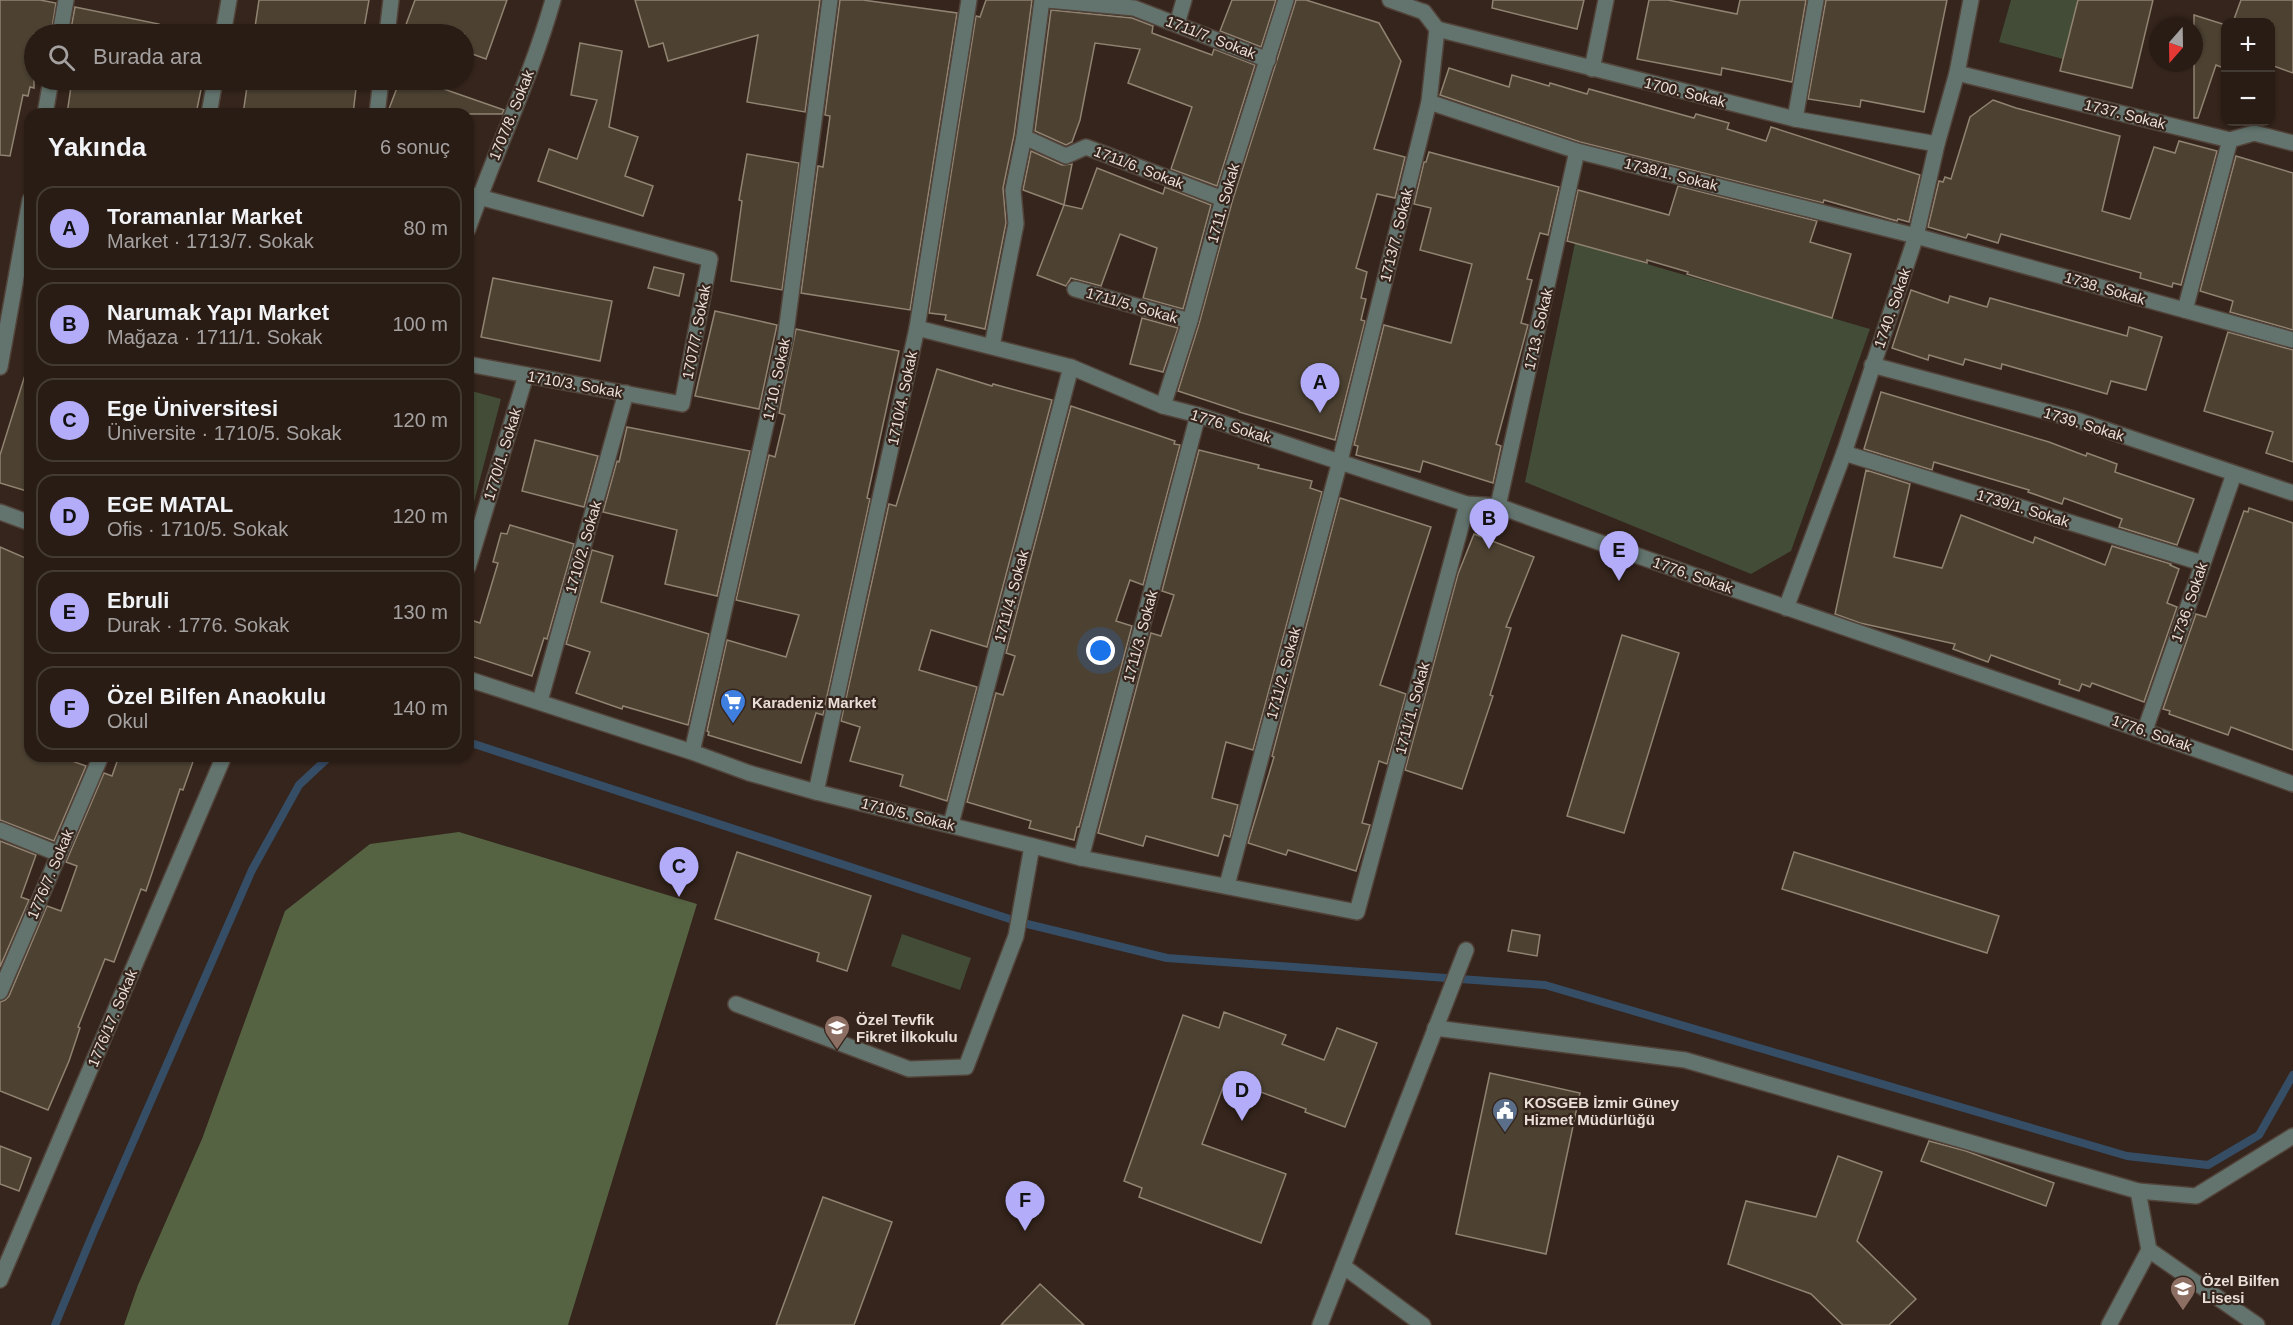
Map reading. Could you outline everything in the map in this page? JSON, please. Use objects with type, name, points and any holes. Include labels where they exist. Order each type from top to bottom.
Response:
[{"type":"street","points":[[62,24],[66,0]]},
{"type":"street","points":[[225,24],[229,0]]},
{"type":"street","points":[[388,24],[391,0]]},
{"type":"street","name":"1707/8. Sokak","points":[[474,195],[543,35],[553,0]]},
{"type":"street","name":"1710. Sokak","points":[[692,752],[785,340],[830,0]]},
{"type":"street","name":"1710/4. Sokak","points":[[816,792],[917,327],[969,0]]},
{"type":"street","points":[[992,346],[1016,224],[1013,190],[1024,136],[1042,0]]},
{"type":"street","name":"1711/7. Sokak","points":[[1047,0],[1134,8],[1268,60]]},
{"type":"street","points":[[1177,24],[1184,0]]},
{"type":"street","name":"1711. Sokak","points":[[1163,406],[1190,321],[1223,199],[1286,0]]},
{"type":"street","points":[[1390,0],[1428,6],[1437,29]]},
{"type":"street","points":[[1592,69],[1606,0]]},
{"type":"street","points":[[1795,119],[1816,0]]},
{"type":"street","name":"1740. Sokak","points":[[1786,608],[1844,453],[1917,236],[1936,144],[1957,73],[1971,0]]},
{"type":"street","name":"1700. Sokak","points":[[1437,29],[1795,119],[1936,144]]},
{"type":"street","name":"1713/7. Sokak","points":[[1340,461],[1430,102],[1437,29]]},
{"type":"street","name":"1737. Sokak","points":[[1957,73],[2230,140],[2254,133],[2293,143]]},
{"type":"street","points":[[46,108],[49,90]]},
{"type":"street","points":[[210,108],[213,90]]},
{"type":"street","points":[[377,108],[380,90]]},
{"type":"street","name":"1738/1. Sokak","points":[[1430,102],[1577,151],[1917,236]]},
{"type":"street","name":"1711/6. Sokak","points":[[1024,136],[1066,156],[1086,147],[1223,199]]},
{"type":"street","points":[[2185,310],[2230,140]]},
{"type":"street","name":"1713. Sokak","points":[[1498,506],[1577,151]]},
{"type":"street","name":"1707/7. Sokak","points":[[474,195],[710,260],[682,404]]},
{"type":"street","points":[[0,367],[24,233]]},
{"type":"street","name":"1738. Sokak","points":[[1917,236],[2293,340]]},
{"type":"street","name":"1711/5. Sokak","points":[[1075,289],[1190,321]]},
{"type":"street","name":"1776. Sokak","points":[[917,327],[1071,367],[1163,406],[1198,415],[1467,504],[1498,506],[1786,608],[2145,730],[2293,784]]},
{"type":"street","name":"1710/3. Sokak","points":[[474,365],[682,404]]},
{"type":"street","name":"1739. Sokak","points":[[1872,365],[2074,419],[2293,493]]},
{"type":"street","name":"1711/4. Sokak","points":[[951,824],[1071,367]]},
{"type":"street","name":"1770/1. Sokak","points":[[474,547],[526,375]]},
{"type":"street","name":"1710/2. Sokak","points":[[540,701],[626,393]]},
{"type":"street","name":"1711/3. Sokak","points":[[1081,858],[1198,415]]},
{"type":"street","name":"1739/1. Sokak","points":[[1844,453],[2202,563]]},
{"type":"street","name":"1711/2. Sokak","points":[[1227,885],[1340,461]]},
{"type":"street","name":"1736. Sokak","points":[[2145,730],[2234,474]]},
{"type":"street","name":"1711/1. Sokak","points":[[1358,912],[1467,504]]},
{"type":"street","points":[[0,512],[24,521]]},
{"type":"street","name":"1710/5. Sokak","points":[[474,681],[540,701],[749,773],[816,792],[1081,858],[1358,912]]},
{"type":"street","name":"1776/7. Sokak","points":[[0,992],[98,762]]},
{"type":"street","name":"1776/17. Sokak","points":[[0,1280],[221,762]]},
{"type":"street","points":[[0,830],[59,854]]},
{"type":"street","points":[[736,1004],[909,1069],[966,1067],[1017,930],[1032,846]]},
{"type":"street","points":[[1320,1325],[1466,950]]},
{"type":"street","points":[[1435,1028],[1685,1060],[2138,1191],[2196,1196],[2293,1136]]},
{"type":"street","points":[[2109,1325],[2149,1250],[2138,1191]]},
{"type":"street","points":[[2149,1250],[2257,1325]]},
{"type":"street","points":[[1343,1266],[1423,1325]]},
{"type":"green space","points":[[2011,0],[2078,0],[2063,59],[1999,42]]},
{"type":"green space","points":[[1575,243],[1870,329],[1791,551],[1751,574],[1525,482]]},
{"type":"green space","points":[[474,392],[501,399],[474,502]]},
{"type":"green space","points":[[459,832],[697,904],[568,1325],[124,1325],[138,1285],[202,1139],[285,911],[370,844]]},
{"type":"green space","points":[[902,934],[971,958],[960,990],[891,966]]},
{"type":"building","points":[[0,0],[40,0],[56,3],[53,24],[24,24],[24,90],[29,90],[28,96],[23,95],[10,156],[0,155]]},
{"type":"building","points":[[259,0],[369,0],[365,24],[255,24]]},
{"type":"building","points":[[415,0],[507,0],[486,59],[474,55],[474,24],[406,24]]},
{"type":"building","points":[[635,0],[820,0],[805,112],[747,102],[758,35],[668,61],[663,43],[649,47]]},
{"type":"building","points":[[840,0],[863,0],[957,13],[910,310],[801,293],[818,166],[823,167],[830,116],[825,115]]},
{"type":"building","points":[[986,0],[1032,0],[1014,135],[1003,188],[1006,223],[985,329],[945,320],[946,315],[929,313],[976,16],[980,17]]},
{"type":"building","points":[[1232,0],[1276,0],[1261,47],[1220,31]]},
{"type":"building","points":[[1296,0],[1306,0],[1379,23],[1401,61],[1374,149],[1405,157],[1395,198],[1377,194],[1356,268],[1367,272],[1361,298],[1366,299],[1361,320],[1365,321],[1335,440],[1239,412],[1178,391],[1232,202]]},
{"type":"building","points":[[1493,0],[1584,0],[1577,29],[1492,8]]},
{"type":"building","points":[[1649,0],[1668,0],[1737,14],[1740,0],[1806,0],[1792,82],[1722,68],[1721,75],[1637,59]]},
{"type":"building","points":[[1826,0],[1947,0],[1924,112],[1861,100],[1860,107],[1808,99]]},
{"type":"building","points":[[2078,0],[2153,0],[2132,88],[2060,71]]},
{"type":"building","points":[[2241,0],[2293,0],[2293,73],[2275,66],[2275,18],[2234,18]]},
{"type":"building","points":[[75,7],[159,24],[72,24]]},
{"type":"building","points":[[1051,10],[1132,18],[1153,26],[1152,33],[1212,55],[1214,49],[1255,65],[1217,186],[1171,169],[1192,107],[1128,83],[1140,49],[1095,43],[1080,120],[1072,142],[1066,145],[1035,131]]},
{"type":"building","points":[[2194,15],[2221,23],[2221,67],[2216,65],[2198,118],[2194,118],[2194,72],[2203,72],[2203,18],[2194,18]]},
{"type":"building","points":[[580,43],[622,51],[609,127],[638,137],[625,176],[653,186],[643,216],[538,181],[549,149],[577,159],[597,100],[571,95]]},
{"type":"building","points":[[1449,68],[1509,87],[1512,75],[1587,94],[1589,89],[1694,118],[1696,114],[1729,123],[1727,129],[1766,141],[1771,127],[1920,175],[1909,222],[1898,219],[1897,221],[1824,200],[1823,203],[1580,142],[1440,95]]},
{"type":"building","points":[[71,90],[201,90],[197,108],[68,108]]},
{"type":"building","points":[[247,90],[356,90],[354,108],[244,108]]},
{"type":"building","points":[[396,90],[447,90],[504,110],[502,114],[474,114],[474,108],[389,108]]},
{"type":"building","points":[[1993,100],[2120,136],[2102,211],[2130,219],[2154,147],[2175,153],[2179,141],[2217,151],[2181,285],[2173,283],[2172,287],[2140,278],[2141,273],[2001,234],[1998,243],[1968,234],[1966,238],[1928,227],[1939,181],[1943,182],[1945,177],[1951,179],[1970,117]]},
{"type":"building","points":[[1031,151],[1062,165],[1072,164],[1064,205],[1023,190]]},
{"type":"building","points":[[1429,152],[1559,187],[1548,235],[1540,233],[1527,279],[1532,280],[1521,323],[1528,325],[1496,444],[1501,446],[1493,483],[1423,461],[1420,472],[1356,455],[1358,446],[1354,445],[1384,325],[1451,343],[1472,264],[1420,250],[1431,208],[1414,204],[1424,162]]},
{"type":"building","points":[[747,154],[799,163],[782,290],[731,281],[742,201],[739,200]]},
{"type":"building","points":[[2236,156],[2293,173],[2293,330],[2230,312],[2233,301],[2200,291]]},
{"type":"building","points":[[1097,168],[1163,194],[1165,187],[1211,205],[1183,309],[1143,298],[1157,248],[1120,234],[1101,286],[1071,278],[1066,286],[1037,275],[1064,205],[1082,209]]},
{"type":"building","points":[[1678,186],[1817,221],[1810,242],[1851,254],[1832,318],[1647,260],[1647,263],[1567,241],[1578,190],[1669,215]]},
{"type":"building","points":[[654,267],[684,274],[679,296],[648,288]]},
{"type":"building","points":[[493,278],[612,301],[600,361],[481,337]]},
{"type":"building","points":[[1911,290],[1948,303],[1950,296],[1987,307],[1990,298],[2127,336],[2129,327],[2162,337],[2146,390],[2111,381],[2107,394],[2002,364],[2001,369],[1965,359],[1963,365],[1929,355],[1928,360],[1892,348]]},
{"type":"building","points":[[715,311],[777,325],[759,409],[695,396]]},
{"type":"building","points":[[1142,318],[1178,328],[1163,372],[1130,364]]},
{"type":"building","points":[[796,329],[899,351],[867,498],[870,499],[823,715],[816,713],[801,763],[708,735],[707,731],[727,640],[786,657],[799,615],[736,600],[769,455],[775,457],[785,415],[779,413]]},
{"type":"building","points":[[2228,332],[2293,350],[2293,462],[2266,453],[2273,432],[2204,411]]},
{"type":"building","points":[[937,369],[992,386],[993,384],[1052,400],[987,647],[931,630],[919,670],[977,687],[947,801],[900,786],[903,775],[850,761],[860,727],[841,721],[889,504],[896,506]]},
{"type":"building","points":[[24,378],[24,490],[0,483],[0,455]]},
{"type":"building","points":[[1881,392],[2049,442],[2086,456],[2087,453],[2117,464],[2115,472],[2194,499],[2177,545],[2119,527],[2122,519],[2064,498],[2062,504],[2028,492],[2029,490],[1934,462],[1932,470],[1864,449]]},
{"type":"building","points":[[1071,406],[1175,441],[1174,444],[1180,445],[1143,585],[1130,580],[1116,621],[1132,626],[1074,840],[1029,828],[1031,821],[967,802],[996,693],[1003,695],[1015,656],[1006,653]]},
{"type":"building","points":[[627,427],[750,451],[717,596],[665,584],[677,530],[603,512],[617,461],[619,462]]},
{"type":"building","points":[[535,440],[598,456],[584,507],[522,491]]},
{"type":"building","points":[[1199,450],[1312,481],[1310,488],[1322,492],[1253,750],[1226,742],[1212,798],[1238,805],[1230,837],[1224,835],[1218,856],[1146,836],[1143,846],[1098,833],[1151,633],[1161,636],[1174,595],[1162,591]]},
{"type":"building","points":[[1866,470],[1910,484],[1894,557],[1942,568],[1961,515],[2033,543],[2035,537],[2105,565],[2112,546],[2171,564],[2179,569],[2167,603],[2177,607],[2144,702],[2092,683],[2090,687],[2082,684],[2079,691],[2059,684],[2060,680],[1991,655],[1988,662],[1953,649],[1955,644],[1860,623],[1835,614]]},
{"type":"building","points":[[1340,498],[1431,527],[1380,685],[1406,694],[1387,764],[1379,761],[1362,823],[1370,825],[1356,871],[1288,850],[1286,855],[1248,843],[1274,757],[1272,756]]},
{"type":"building","points":[[2249,508],[2293,523],[2293,750],[2231,727],[2228,735],[2169,714],[2170,711],[2163,709],[2196,614],[2206,617],[2244,511],[2248,512]]},
{"type":"building","points":[[510,525],[574,544],[547,639],[544,638],[532,676],[474,657],[474,621],[480,623],[498,563],[493,562],[501,533],[507,534]]},
{"type":"building","points":[[1474,534],[1534,557],[1506,627],[1511,628],[1490,695],[1493,696],[1462,789],[1405,770],[1458,574]]},
{"type":"building","points":[[0,547],[24,557],[24,762],[75,762],[86,766],[54,841],[0,820]]},
{"type":"building","points":[[592,550],[613,556],[601,602],[709,634],[688,725],[623,706],[622,709],[576,693],[590,652],[566,644]]},
{"type":"building","points":[[1622,635],[1679,653],[1624,833],[1567,816]]},
{"type":"building","points":[[117,762],[193,762],[183,790],[180,789],[146,891],[141,889],[114,962],[105,959],[78,1027],[80,1028],[69,1061],[48,1110],[0,1091],[0,1002],[9,996],[47,906],[61,911],[77,866],[66,862],[104,773],[112,776]]},
{"type":"building","points":[[0,841],[36,855],[21,897],[29,900],[0,967]]},
{"type":"building","points":[[737,852],[871,896],[847,971],[817,961],[819,953],[715,919]]},
{"type":"building","points":[[1794,852],[1999,916],[1987,953],[1782,889]]},
{"type":"building","points":[[1512,930],[1540,935],[1537,956],[1508,951]]},
{"type":"building","points":[[1224,1012],[1286,1035],[1282,1044],[1324,1060],[1337,1028],[1377,1043],[1345,1127],[1305,1112],[1306,1109],[1226,1079],[1202,1144],[1286,1174],[1261,1243],[1139,1197],[1142,1188],[1124,1181],[1183,1015],[1219,1028]]},
{"type":"building","points":[[1490,1073],[1580,1093],[1546,1254],[1456,1234]]},
{"type":"building","points":[[1929,1141],[1966,1151],[2054,1183],[2046,1206],[1921,1161]]},
{"type":"building","points":[[0,1146],[31,1158],[19,1191],[0,1184]]},
{"type":"building","points":[[1838,1156],[1882,1172],[1857,1241],[1916,1299],[1889,1325],[1843,1325],[1811,1294],[1728,1264],[1746,1201],[1816,1217]]},
{"type":"building","points":[[823,1197],[892,1222],[854,1325],[776,1325]]},
{"type":"building","points":[[1040,1284],[1084,1325],[1001,1325]]},
{"type":"waterway","points":[[474,744],[1019,922],[1167,958],[1545,985],[2127,1156],[2208,1165],[2259,1135],[2293,1075]]},
{"type":"waterway","points":[[55,1325],[252,870],[299,785],[324,762]]},
{"type":"place","name":"Toramanlar Market","points":[[1320,413]]},
{"type":"place","name":"Narumak Yapı Market","points":[[1489,549]]},
{"type":"place","name":"Ebruli","points":[[1619,581]]},
{"type":"place","name":"Karadeniz Market","points":[[733,725]]},
{"type":"place","name":"Ege Üniversitesi","points":[[679,897]]},
{"type":"place","name":"Özel Tevfik Fikret İlkokulu","points":[[837,1051]]},
{"type":"place","name":"EGE MATAL","points":[[1242,1121]]},
{"type":"place","name":"KOSGEB İzmir Güney Hizmet Müdürlüğü","points":[[1505,1134]]},
{"type":"place","name":"Özel Bilfen Anaokulu","points":[[1025,1231]]},
{"type":"place","name":"Özel Bilfen Lisesi","points":[[2183,1312]]}]
